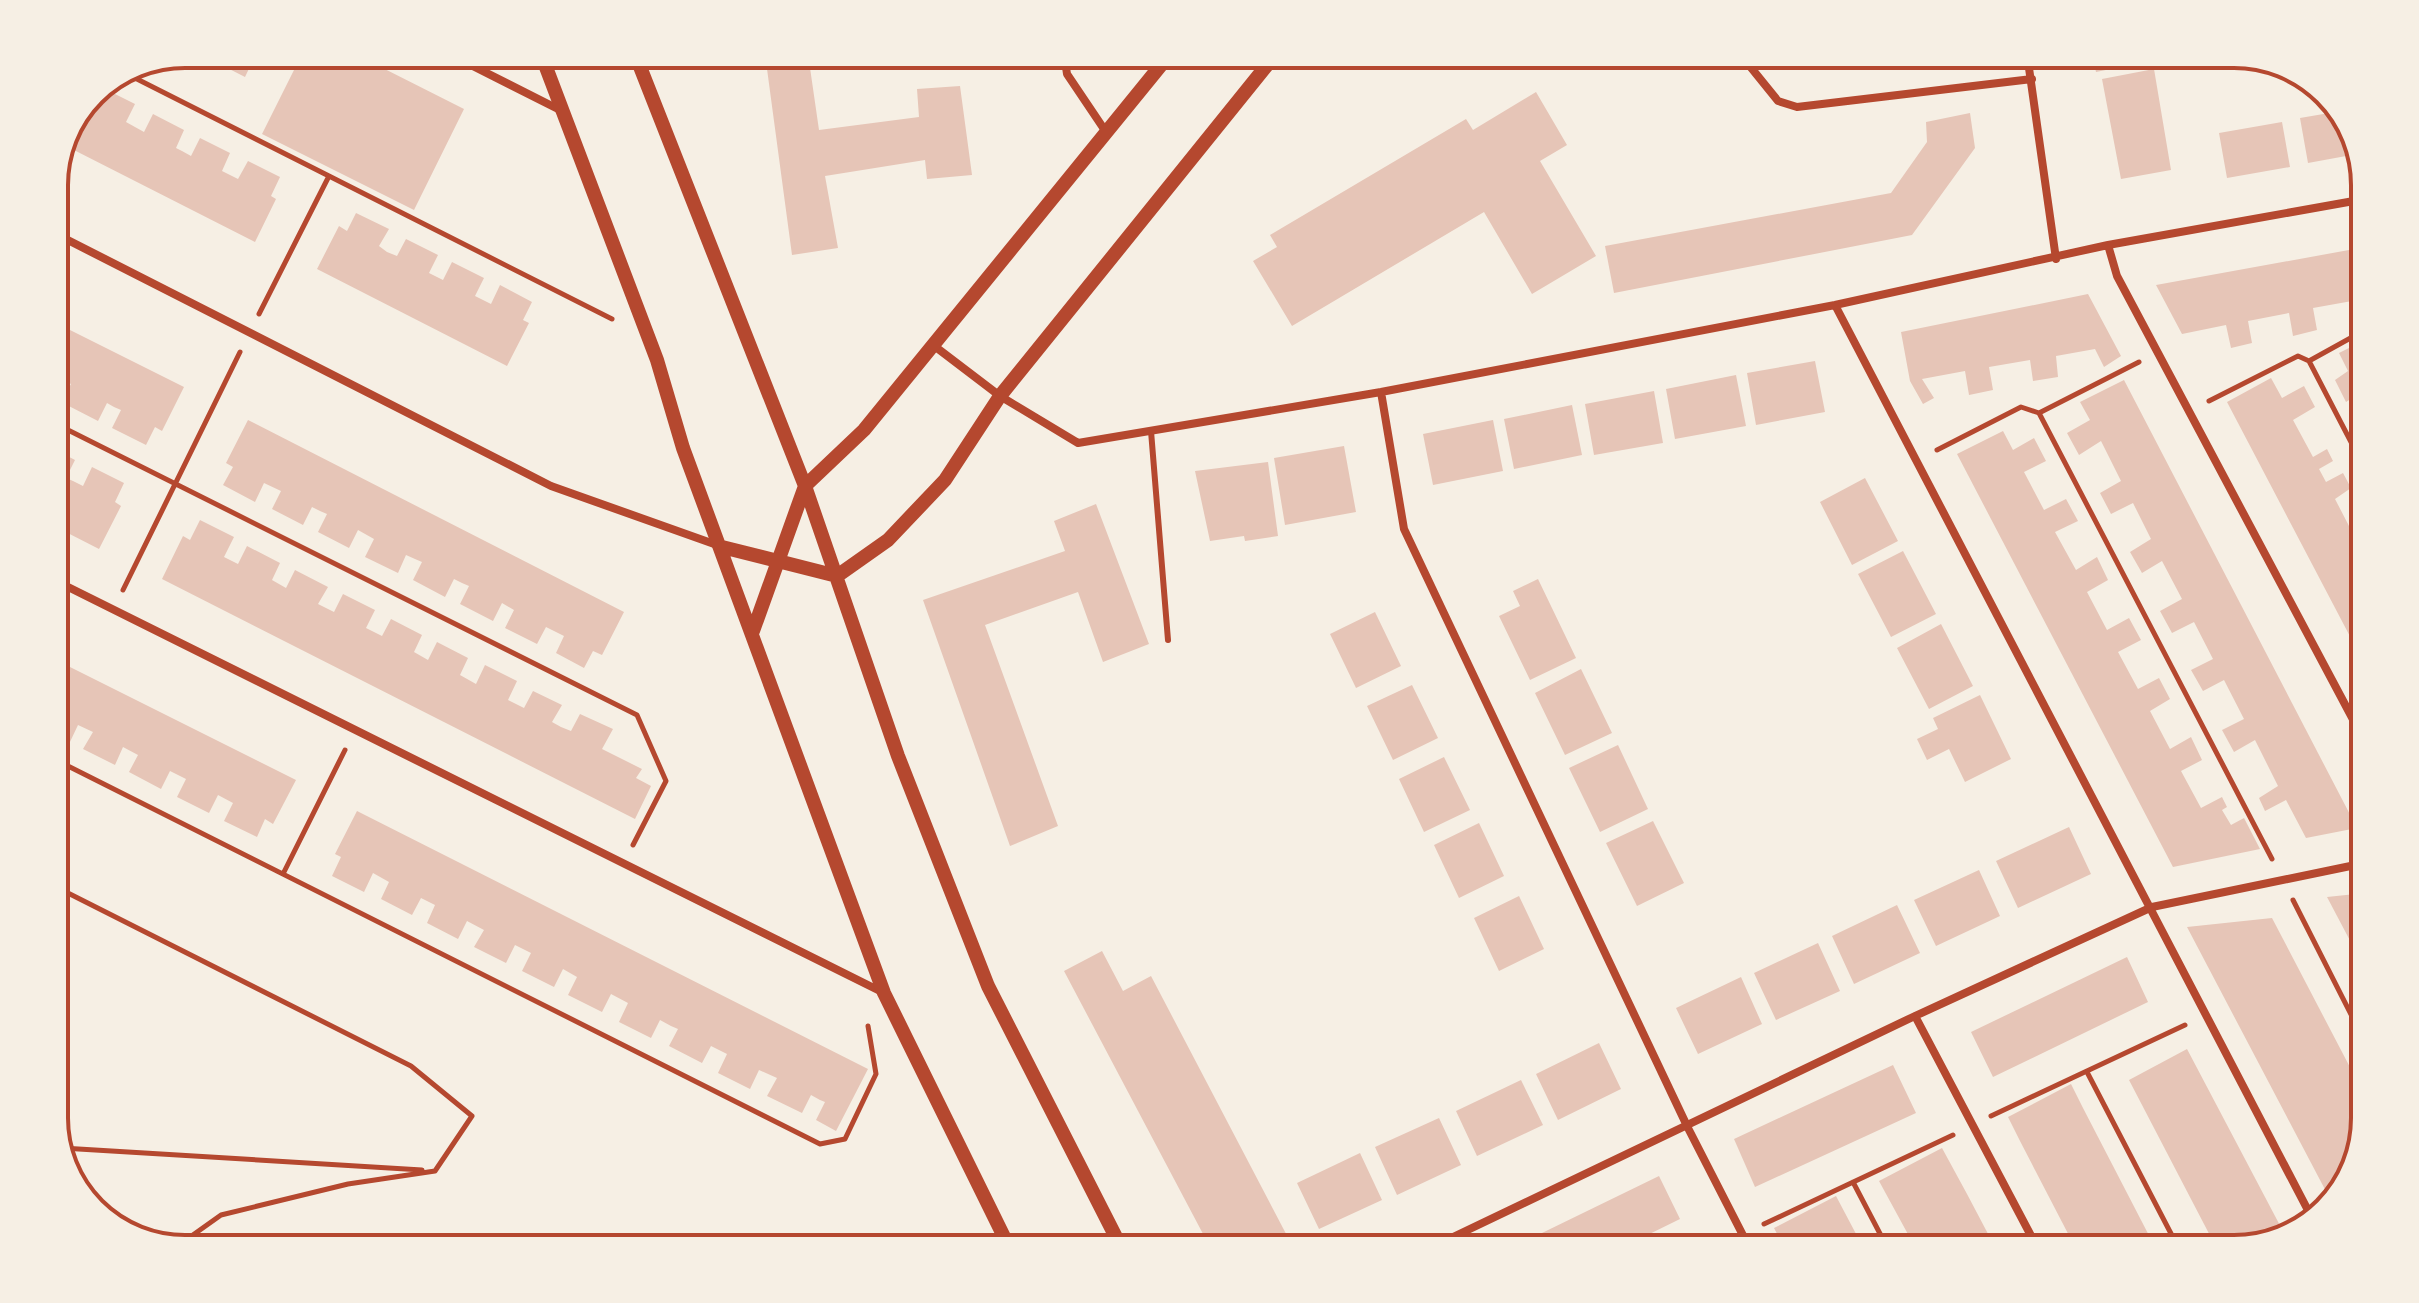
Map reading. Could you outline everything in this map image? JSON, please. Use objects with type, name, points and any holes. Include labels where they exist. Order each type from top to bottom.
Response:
[{"type":"street","points":[[477,68],[562,111]]},
{"type":"street","points":[[546,68],[649,337],[683,448],[884,993],[1003,1235]]},
{"type":"street","points":[[641,68],[805,486],[898,756],[988,986],[1115,1235]]},
{"type":"street","points":[[1066,68],[1067,74],[1106,132]]},
{"type":"street","points":[[753,631],[805,486],[864,430],[1159,68]]},
{"type":"street","points":[[68,240],[551,486],[722,547],[837,576],[888,540],[945,480],[1000,396],[1265,68]]},
{"type":"street","points":[[1751,68],[1778,101],[1797,107],[2032,79]]},
{"type":"street","points":[[2030,68],[2056,259]]},
{"type":"street","points":[[933,345],[1000,396],[1078,443],[1381,392],[1835,305],[2056,259],[2108,245],[2351,204]]},
{"type":"street","points":[[2108,245],[2117,276],[2351,715]]},
{"type":"street","points":[[1835,305],[2307,1209]]},
{"type":"street","points":[[1381,392],[1404,529],[1688,1128],[1743,1235]]},
{"type":"street","points":[[68,587],[884,993]]},
{"type":"street","points":[[1469,1235],[1915,1016],[2152,907],[2351,866]]},
{"type":"street","points":[[1915,1016],[2031,1235]]},
{"type":"lane","points":[[1151,431],[1168,640]]},
{"type":"path","points":[[137,79],[649,337]]},
{"type":"path","points":[[113,610],[329,176]]},
{"type":"path","points":[[2309,361],[2351,338]]},
{"type":"path","points":[[2039,413],[2158,352]]},
{"type":"path","points":[[2191,410],[2298,356],[2309,361],[2351,442]]},
{"type":"path","points":[[1917,460],[2021,407],[2039,413],[2351,1014]]},
{"type":"path","points":[[68,430],[637,715],[666,781],[624,864]]},
{"type":"path","points":[[283,874],[355,730]]},
{"type":"path","points":[[68,766],[820,1144],[845,1139],[876,1074],[861,981]]},
{"type":"path","points":[[68,893],[411,1066],[472,1116],[435,1171],[348,1184],[221,1215],[193,1235]]},
{"type":"path","points":[[2087,1072],[2172,1235]]},
{"type":"path","points":[[72,1149],[435,1171]]},
{"type":"path","points":[[1853,1182],[1881,1235]]},
{"type":"building","points":[[227,68],[249,68],[245,77]]},
{"type":"building","points":[[295,68],[383,68],[464,109],[414,210],[262,134]]},
{"type":"building","points":[[767,68],[810,68],[819,130],[919,117],[917,89],[960,86],[972,175],[927,179],[925,160],[825,176],[838,248],[792,255]]},
{"type":"building","points":[[2095,68],[2116,68],[2096,72]]},
{"type":"building","points":[[2154,69],[2171,170],[2121,179],[2102,79]]},
{"type":"building","points":[[1536,92],[1567,145],[1540,161],[1596,256],[1532,294],[1484,212],[1292,326],[1253,261],[1277,247],[1270,235],[1466,119],[1473,130]]},
{"type":"building","points":[[113,93],[135,104],[126,122],[144,132],[153,114],[184,130],[176,148],[191,156],[200,138],[230,153],[222,171],[238,179],[248,161],[280,177],[271,196],[276,199],[255,242],[74,150],[92,114]]},
{"type":"building","points":[[1970,113],[1975,148],[1912,235],[1614,293],[1605,246],[1891,193],[1927,142],[1926,122]]},
{"type":"building","points":[[2326,114],[2339,133],[2347,156],[2308,163],[2300,118]]},
{"type":"building","points":[[2282,122],[2290,167],[2227,178],[2219,133]]},
{"type":"building","points":[[356,213],[389,229],[379,246],[387,252],[397,256],[406,239],[438,255],[429,273],[443,280],[452,262],[484,278],[475,296],[491,304],[500,285],[532,302],[523,320],[529,323],[507,366],[317,269],[339,226],[347,231]]},
{"type":"building","points":[[2349,250],[2351,254],[2351,301],[2313,308],[2317,330],[2293,336],[2289,313],[2248,321],[2252,343],[2231,348],[2226,325],[2182,334],[2156,285]]},
{"type":"building","points":[[2088,294],[2121,356],[2104,367],[2095,349],[2056,356],[2058,377],[2033,381],[2030,360],[1989,367],[1993,390],[1969,395],[1965,371],[1922,379],[1934,398],[1923,404],[1910,381],[1901,332]]},
{"type":"building","points":[[68,329],[184,387],[162,431],[155,427],[146,445],[112,428],[121,410],[107,403],[98,421],[68,406],[71,384],[68,383]]},
{"type":"building","points":[[2351,347],[2351,399],[2346,402],[2335,380],[2348,371],[2339,353]]},
{"type":"building","points":[[1815,361],[1825,412],[1756,425],[1747,373]]},
{"type":"building","points":[[1736,375],[1746,426],[1675,439],[1666,389]]},
{"type":"building","points":[[2271,378],[2282,398],[2304,386],[2315,407],[2293,420],[2313,457],[2327,449],[2333,461],[2319,469],[2326,482],[2343,473],[2351,488],[2335,499],[2351,525],[2351,638],[2227,402]]},
{"type":"building","points":[[2124,380],[2351,816],[2351,829],[2306,838],[2286,800],[2265,811],[2259,798],[2278,786],[2255,740],[2234,752],[2222,730],[2244,719],[2224,680],[2203,691],[2191,670],[2213,659],[2194,622],[2172,633],[2160,611],[2182,599],[2162,561],[2142,573],[2130,552],[2151,539],[2133,503],[2111,514],[2100,493],[2121,481],[2101,441],[2079,455],[2067,433],[2090,420],[2080,402]]},
{"type":"building","points":[[1654,391],[1663,443],[1594,455],[1585,404]]},
{"type":"building","points":[[1572,405],[1582,455],[1514,469],[1504,419]]},
{"type":"building","points":[[248,420],[624,612],[602,655],[593,651],[584,668],[556,653],[564,636],[546,627],[537,644],[505,628],[514,610],[502,603],[493,621],[460,604],[469,586],[454,579],[445,597],[413,580],[422,562],[406,555],[398,573],[365,557],[374,539],[358,530],[349,548],[318,532],[327,514],[312,507],[303,525],[272,509],[281,491],[264,483],[255,502],[223,485],[233,467],[226,463]]},
{"type":"building","points":[[1493,420],[1503,471],[1433,485],[1423,434]]},
{"type":"building","points":[[2003,431],[2013,450],[2034,438],[2046,461],[2024,472],[2044,510],[2066,499],[2078,521],[2055,532],[2076,570],[2097,557],[2108,580],[2087,592],[2107,630],[2129,618],[2141,640],[2118,652],[2138,689],[2159,678],[2170,699],[2150,711],[2170,749],[2191,737],[2202,760],[2181,771],[2201,808],[2222,797],[2227,807],[2222,810],[2231,825],[2244,818],[2260,849],[2173,867],[1957,454]]},
{"type":"building","points":[[1344,446],[1356,512],[1285,525],[1274,458]]},
{"type":"building","points":[[68,456],[75,460],[68,474]]},
{"type":"building","points":[[1268,462],[1278,536],[1245,541],[1244,536],[1210,541],[1195,471]]},
{"type":"building","points":[[92,467],[124,483],[115,502],[121,506],[99,549],[68,533],[68,479],[83,486]]},
{"type":"building","points":[[1865,478],[1898,541],[1852,565],[1820,502]]},
{"type":"building","points":[[1096,504],[1149,644],[1103,662],[1078,592],[985,625],[1058,826],[1010,846],[923,600],[1065,551],[1054,521]]},
{"type":"building","points":[[200,520],[234,537],[224,557],[238,564],[247,546],[280,563],[272,580],[286,588],[295,570],[328,587],[318,604],[334,612],[343,594],[375,610],[366,628],[382,636],[391,619],[422,635],[414,652],[428,660],[437,642],[468,658],[460,675],[476,684],[485,665],[517,681],[508,700],[524,708],[533,691],[562,705],[552,722],[561,727],[571,731],[580,714],[613,729],[602,749],[642,769],[636,778],[651,786],[635,819],[162,579],[183,536],[190,540]]},
{"type":"building","points":[[1903,551],[1936,614],[1891,637],[1858,574]]},
{"type":"building","points":[[1538,579],[1576,658],[1530,680],[1499,616],[1520,606],[1513,591]]},
{"type":"building","points":[[1375,612],[1401,666],[1356,688],[1330,634]]},
{"type":"building","points":[[1941,624],[1973,686],[1929,709],[1897,648]]},
{"type":"building","points":[[68,666],[296,780],[273,824],[265,819],[257,837],[224,821],[233,803],[218,795],[209,813],[177,797],[186,779],[170,771],[161,789],[129,772],[138,755],[123,747],[115,765],[83,749],[93,732],[78,725],[69,744]]},
{"type":"building","points":[[1581,669],[1612,733],[1565,755],[1535,693]]},
{"type":"building","points":[[1412,685],[1438,738],[1393,760],[1367,706]]},
{"type":"building","points":[[1980,695],[2011,759],[1965,782],[1949,749],[1927,760],[1917,739],[1938,729],[1933,718]]},
{"type":"building","points":[[1618,745],[1648,809],[1600,832],[1569,768]]},
{"type":"building","points":[[1444,757],[1470,810],[1424,832],[1399,779]]},
{"type":"building","points":[[357,811],[868,1069],[836,1131],[816,1120],[825,1102],[811,1095],[802,1113],[767,1096],[777,1078],[759,1070],[750,1089],[718,1073],[727,1054],[711,1046],[702,1063],[669,1046],[678,1029],[660,1020],[651,1038],[619,1022],[628,1003],[611,994],[602,1012],[568,995],[577,977],[563,969],[554,987],[522,971],[531,953],[515,945],[506,963],[474,947],[484,930],[467,921],[458,939],[427,923],[435,905],[421,898],[412,915],[381,899],[389,882],[373,873],[364,892],[332,876],[341,857],[335,854]]},
{"type":"building","points":[[1653,821],[1684,883],[1637,906],[1606,843]]},
{"type":"building","points":[[1479,823],[1504,876],[1459,898],[1434,845]]},
{"type":"building","points":[[2069,827],[2091,874],[2018,908],[1996,861]]},
{"type":"building","points":[[1979,870],[2000,916],[1936,946],[1914,900]]},
{"type":"building","points":[[2351,894],[2351,942],[2327,897]]},
{"type":"building","points":[[1519,896],[1544,949],[1499,971],[1474,918]]},
{"type":"building","points":[[1897,905],[1920,953],[1854,984],[1832,936]]},
{"type":"building","points":[[2272,918],[2351,1069],[2349,1141],[2339,1170],[2325,1190],[2187,927]]},
{"type":"building","points":[[1818,943],[1840,991],[1776,1020],[1754,973]]},
{"type":"building","points":[[1102,951],[1123,991],[1151,976],[1287,1235],[1204,1235],[1064,971]]},
{"type":"building","points":[[2127,957],[2148,1002],[1993,1077],[1971,1032]]},
{"type":"building","points":[[1741,977],[1762,1024],[1698,1054],[1676,1008]]},
{"type":"building","points":[[1599,1043],[1621,1089],[1558,1120],[1536,1074]]},
{"type":"building","points":[[2187,1049],[2280,1226],[2250,1234],[2210,1235],[2129,1080]]},
{"type":"building","points":[[1893,1065],[1916,1113],[1755,1187],[1734,1139]]},
{"type":"building","points":[[1521,1080],[1543,1125],[1477,1156],[1456,1111]]},
{"type":"building","points":[[2071,1084],[2149,1235],[2069,1235],[2008,1117]]},
{"type":"building","points":[[1439,1118],[1461,1165],[1397,1195],[1375,1147]]},
{"type":"building","points":[[1942,1148],[1989,1235],[1908,1235],[1879,1181]]},
{"type":"building","points":[[1360,1153],[1382,1200],[1319,1229],[1297,1183]]},
{"type":"building","points":[[1659,1176],[1680,1219],[1647,1235],[1538,1235]]},
{"type":"building","points":[[1836,1196],[1857,1235],[1778,1235],[1774,1228]]}]
